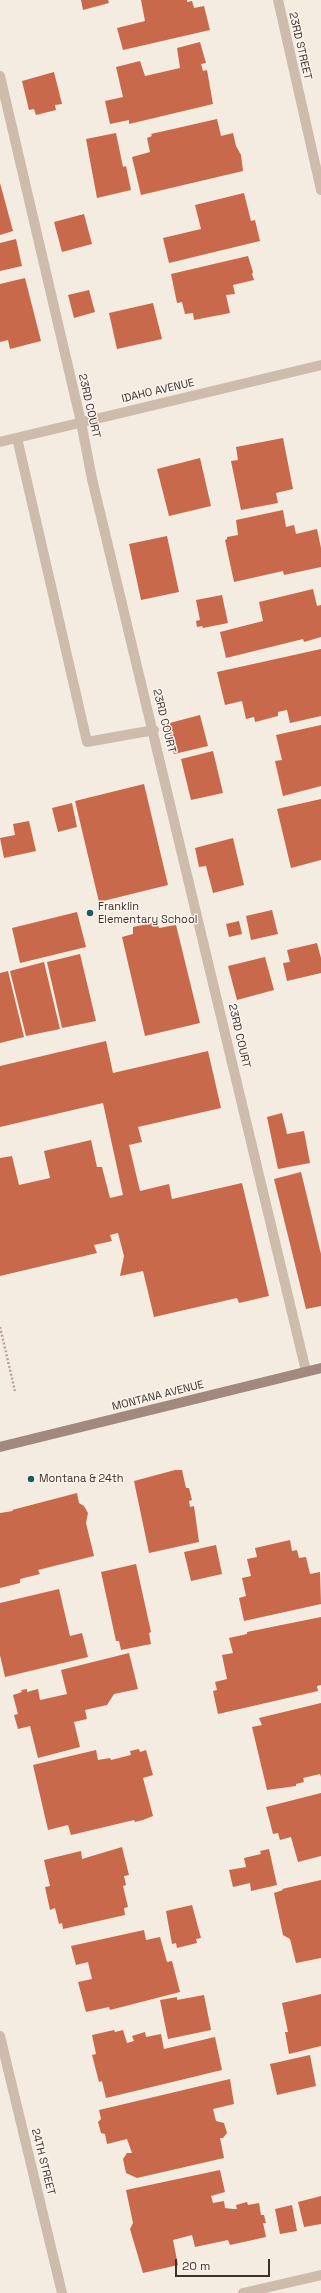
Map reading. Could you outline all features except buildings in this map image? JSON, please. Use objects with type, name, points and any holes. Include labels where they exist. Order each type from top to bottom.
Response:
[{"type":"street","name":"23RD STREET","points":[[278,0],[321,190]]},
{"type":"street","name":"23RD COURT","points":[[0,76],[81,422],[92,479],[154,730],[306,1371]]},
{"type":"street","name":"IDAHO AVENUE","points":[[0,442],[321,365]]},
{"type":"street","points":[[17,438],[87,742],[154,730]]},
{"type":"street","name":"MONTANA AVENUE","points":[[0,1447],[321,1368]]},
{"type":"street","name":"24TH STREET","points":[[0,2036],[62,2293]]},
{"type":"street","points":[[243,2293],[321,2275]]},
{"type":"path","points":[[0,1328],[15,1391]]},
{"type":"place","name":"Franklin Elementary School","points":[[90,913]]},
{"type":"place","name":"Montana & 24th","points":[[31,1479]]}]
